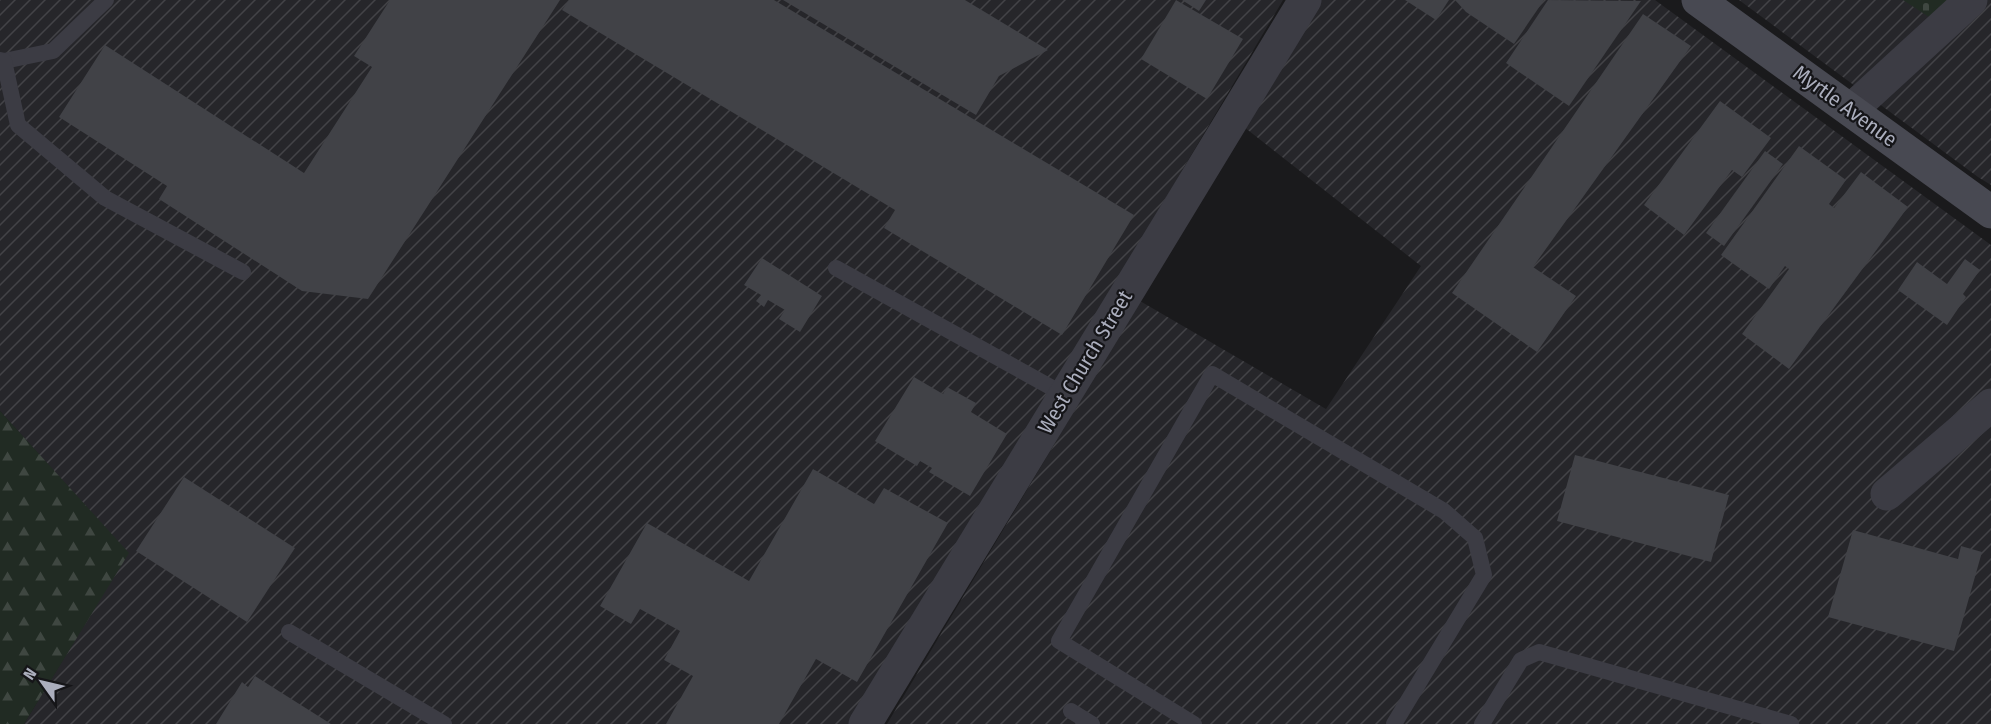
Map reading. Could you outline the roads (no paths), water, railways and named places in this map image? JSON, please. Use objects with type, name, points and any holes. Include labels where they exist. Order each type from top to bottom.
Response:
[{"type":"main road","name":"Myrtle Avenue","points":[[1698,0],[1991,212]]},
{"type":"street","name":"West Church Street","points":[[865,724],[1305,0]]},
{"type":"street","points":[[1851,110],[1971,0]]},
{"type":"street","points":[[1887,494],[1991,405]]},
{"type":"lane","points":[[107,0],[53,51],[2,61],[18,125],[105,198],[243,272]]},
{"type":"lane","points":[[836,268],[1065,395]]},
{"type":"lane","points":[[1194,724],[1059,641],[1212,374],[1444,511],[1475,538],[1484,574],[1394,724]]},
{"type":"lane","points":[[289,632],[444,724]]},
{"type":"lane","points":[[1482,724],[1521,660],[1539,652],[1791,724]]},
{"type":"lane","points":[[1071,711],[1092,724]]}]
